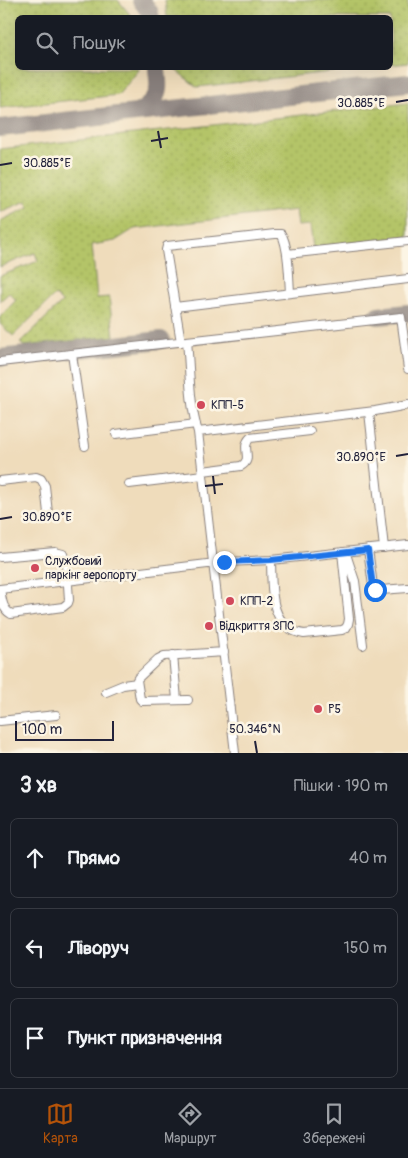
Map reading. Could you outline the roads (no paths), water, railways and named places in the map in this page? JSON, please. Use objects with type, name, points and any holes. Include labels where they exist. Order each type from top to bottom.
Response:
[{"type":"lane","points":[[235,753],[197,428],[184,341],[175,307],[166,250],[167,246],[279,234],[284,240],[287,254],[290,293]]},
{"type":"lane","points":[[287,254],[408,241]]},
{"type":"lane","points":[[175,307],[408,280]]},
{"type":"lane","points":[[0,353],[0,362],[405,317],[408,369]]},
{"type":"lane","points":[[72,354],[85,446]]},
{"type":"lane","points":[[116,434],[369,412],[408,406]]},
{"type":"lane","points":[[369,412],[384,548]]},
{"type":"lane","points":[[129,484],[241,466],[247,460],[246,443],[250,438],[310,431]]},
{"type":"lane","points":[[0,481],[41,478],[45,486],[48,513]]},
{"type":"lane","points":[[0,557],[60,553],[64,557],[68,581],[69,600],[65,605],[63,607],[14,614],[8,613],[5,610],[0,589],[68,581],[214,564],[271,560],[408,545]]},
{"type":"lane","points":[[368,550],[375,590],[408,588]]},
{"type":"lane","points":[[271,560],[274,604],[277,615],[282,621],[294,630],[304,634],[342,630],[346,628],[349,619],[344,552]]},
{"type":"lane","points":[[344,552],[355,581],[362,645]]},
{"type":"lane","points":[[188,700],[142,701],[137,683],[138,678],[158,659],[164,656],[224,652]]},
{"type":"lane","points":[[173,655],[177,700]]},
{"type":"lane","points":[[106,692],[124,685],[137,683]]},
{"type":"lane","points":[[0,721],[56,715]]},
{"type":"place","name":"КПП-5","points":[[201,405]]},
{"type":"place","name":"Службовий паркінг аеропорту","points":[[35,568]]},
{"type":"place","name":"КПП-2","points":[[230,601]]},
{"type":"place","name":"Відкриття ЗПС","points":[[209,626]]},
{"type":"place","name":"P5","points":[[318,709]]}]
